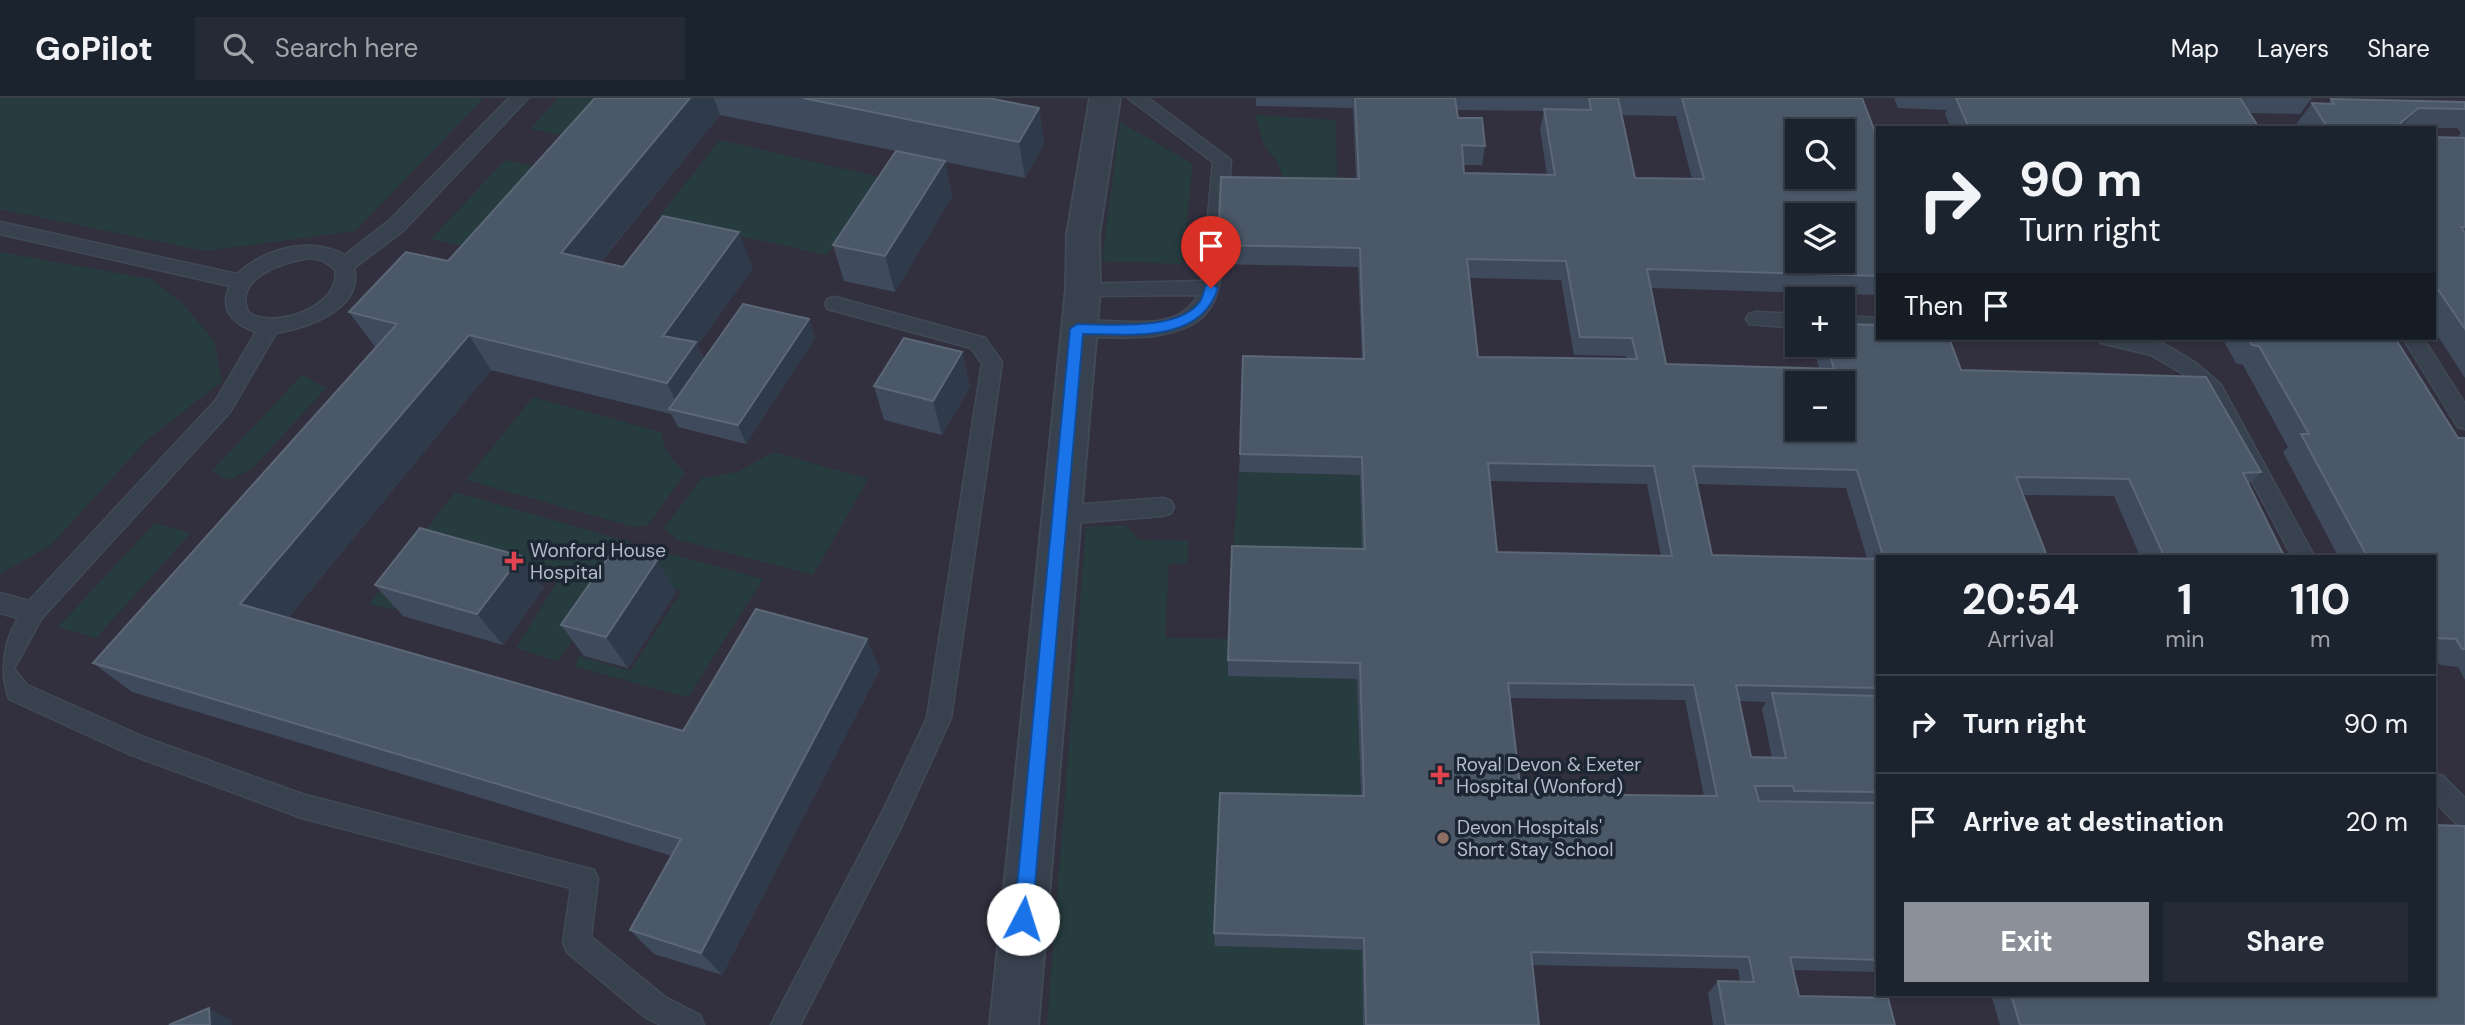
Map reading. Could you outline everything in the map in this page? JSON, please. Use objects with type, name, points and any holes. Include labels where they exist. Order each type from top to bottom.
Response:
[{"type":"street","points":[[1014,1025],[1077,329],[1083,289],[1083,235],[1105,98]]},
{"type":"lane","points":[[345,265],[397,225],[519,98]]},
{"type":"lane","points":[[1077,329],[1152,328],[1183,321],[1194,315],[1207,302],[1211,288],[1222,160],[1137,98]]},
{"type":"lane","points":[[0,228],[241,282]]},
{"type":"lane","points":[[321,251],[336,256],[345,265],[348,277],[341,292],[323,309],[292,323],[271,326],[248,323],[239,314],[233,296],[241,282],[271,260],[290,253],[321,251]]},
{"type":"lane","points":[[1083,289],[1211,288]]},
{"type":"lane","points":[[785,1025],[893,817],[939,718],[992,362],[978,343],[835,304]]},
{"type":"lane","points":[[1756,319],[1785,320]]},
{"type":"lane","points":[[1855,324],[1876,325]]},
{"type":"lane","points":[[271,326],[223,406],[33,611],[1,670],[18,692],[138,746],[302,806],[585,879],[577,943],[655,1007],[690,1025]]},
{"type":"lane","points":[[2117,340],[2157,349],[2189,368],[2214,390],[2302,555]]},
{"type":"lane","points":[[2414,340],[2465,421]]},
{"type":"lane","points":[[1060,515],[1163,507]]},
{"type":"lane","points":[[0,603],[33,611]]},
{"type":"lane","points":[[2436,786],[2465,815]]},
{"type":"shaded area","points":[[0,98],[2465,98],[2465,1025],[0,1025]]},
{"type":"green space","points":[[0,98],[484,98],[355,231],[205,251],[0,209]]},
{"type":"green space","points":[[558,98],[601,98],[567,136],[530,129]]},
{"type":"green space","points":[[1255,115],[1336,120],[1337,182],[1284,181],[1278,163],[1264,145]]},
{"type":"green space","points":[[1120,122],[1193,164],[1182,264],[1102,261]]},
{"type":"green space","points":[[720,140],[879,177],[827,255],[658,218]]},
{"type":"green space","points":[[505,160],[536,167],[464,246],[431,239]]},
{"type":"green space","points":[[0,252],[151,279],[182,303],[214,341],[222,381],[146,441],[51,545],[0,574]]},
{"type":"green space","points":[[302,375],[326,388],[252,469],[229,480],[212,471]]},
{"type":"green space","points":[[533,397],[661,432],[667,451],[685,473],[648,525],[635,527],[466,480]]},
{"type":"green space","points":[[773,452],[868,479],[813,575],[676,539],[664,528],[702,478],[738,472]]},
{"type":"green space","points":[[1239,472],[1360,475],[1363,566],[1232,563]]},
{"type":"green space","points":[[455,492],[630,542],[632,554],[558,661],[516,648],[557,582],[445,551],[394,610],[369,604]]},
{"type":"green space","points":[[155,523],[191,533],[96,638],[58,627]]},
{"type":"green space","points":[[1126,525],[1139,540],[1189,541],[1187,563],[1169,564],[1165,638],[1229,639],[1228,675],[1357,679],[1361,811],[1215,945],[1362,950],[1363,1025],[1047,1025],[1086,527]]},
{"type":"green space","points":[[663,552],[763,579],[688,697],[575,667],[579,656],[630,671],[682,591],[631,576],[644,556]]},
{"type":"building","points":[[595,98],[690,98],[561,253],[623,267],[663,216],[739,232],[663,336],[696,342],[667,383],[469,335],[240,604],[683,731],[756,609],[867,639],[701,953],[630,930],[681,839],[93,663],[397,324],[349,312],[406,252],[448,261]]},
{"type":"building","points":[[803,98],[988,98],[1039,108],[1019,142]]},
{"type":"building","points":[[1355,98],[1455,98],[1458,118],[1482,118],[1485,146],[1462,145],[1464,173],[1555,175],[1544,109],[1591,110],[1589,98],[1618,98],[1635,178],[1704,179],[1682,98],[1862,98],[1876,135],[1876,276],[1647,269],[1666,364],[1834,369],[1830,357],[1855,357],[1855,324],[1876,325],[1876,340],[1950,340],[1961,370],[2206,377],[2261,472],[2243,473],[2284,555],[2164,555],[2129,479],[2016,477],[2047,555],[1883,555],[1857,470],[1693,466],[1712,555],[1876,559],[1876,688],[1736,685],[1751,757],[1786,758],[1772,693],[1876,696],[1876,792],[1794,791],[1793,786],[1755,786],[1759,801],[1876,803],[1876,960],[1790,957],[1799,996],[1888,998],[1895,1025],[1726,1025],[1718,981],[1754,982],[1749,957],[1531,952],[1539,1025],[1366,1025],[1364,938],[1214,933],[1220,793],[1364,796],[1360,663],[1228,660],[1232,546],[1365,549],[1362,457],[1240,454],[1243,356],[1364,359],[1360,248],[1218,245],[1221,177],[1359,179]],"holes":[[[1467,259],[1566,261],[1580,337],[1632,338],[1637,359],[1478,357]],[[1488,463],[1654,466],[1672,556],[1497,552]],[[1508,683],[1694,685],[1717,796],[1521,794]]]},
{"type":"building","points":[[1956,98],[2240,98],[2258,126],[1968,126]]},
{"type":"building","points":[[2331,99],[2465,102],[2465,109],[2418,108],[2397,126],[2327,126],[2312,103],[2334,104]]},
{"type":"building","points":[[2436,137],[2465,138],[2465,227],[2461,227],[2465,233],[2465,329],[2437,288]]},
{"type":"building","points":[[896,151],[945,161],[885,256],[833,245]]},
{"type":"building","points":[[743,304],[809,319],[738,425],[669,409]]},
{"type":"building","points":[[904,338],[962,352],[933,401],[874,386]]},
{"type":"building","points":[[2249,340],[2396,340],[2458,438],[2465,438],[2465,649],[2462,649],[2456,639],[2436,638],[2436,555],[2366,555],[2301,434],[2309,434],[2259,346],[2252,345]]},
{"type":"building","points":[[420,528],[521,556],[477,614],[375,585]]},
{"type":"building","points":[[614,549],[657,560],[606,637],[561,625]]},
{"type":"building","points":[[2436,825],[2465,826],[2465,1025],[2020,1025],[2012,996],[2436,996]]},
{"type":"building","points":[[209,1008],[210,1025],[169,1025]]},
{"type":"place","name":"Wonford House Hospital","points":[[514,561]]},
{"type":"place","name":"Royal Devon & Exeter Hospital (Wonford)","points":[[1440,775]]},
{"type":"place","name":"Devon Hospitals' Short Stay School","points":[[1443,838]]},
{"type":"route","points":[[1023,919],[1077,329],[1152,328],[1183,321],[1194,315],[1207,302],[1211,288]]}]
